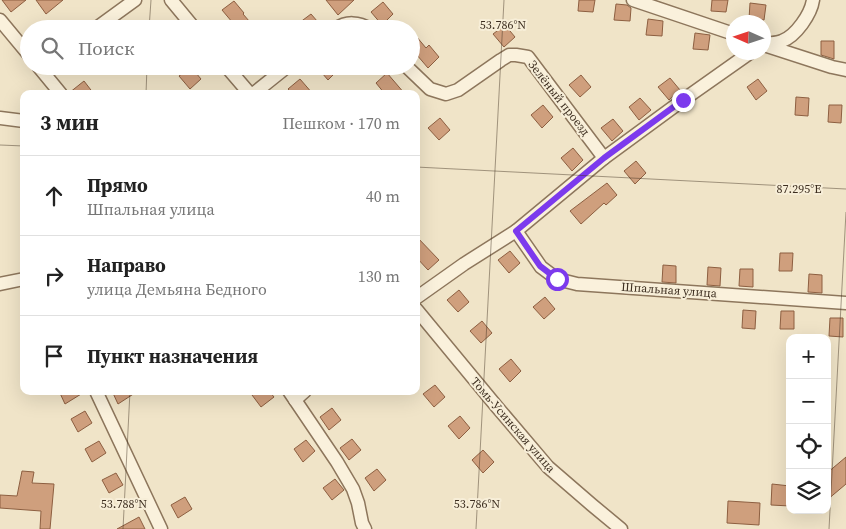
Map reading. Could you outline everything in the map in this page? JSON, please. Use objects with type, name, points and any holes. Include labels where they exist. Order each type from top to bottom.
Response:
[{"type":"street","points":[[107,20],[135,0]]},
{"type":"street","points":[[171,0],[188,20]]},
{"type":"street","points":[[634,0],[726,31]]},
{"type":"street","points":[[771,44],[783,41],[800,28],[812,9],[813,0]]},
{"type":"street","points":[[0,20],[20,44]]},
{"type":"street","points":[[771,47],[846,70]]},
{"type":"street","name":"Зелёный проезд","points":[[415,75],[430,89],[446,94],[458,90],[509,55],[528,58],[604,158]]},
{"type":"street","points":[[420,295],[516,231],[604,158],[740,60]]},
{"type":"street","points":[[46,75],[58,90]]},
{"type":"street","points":[[234,75],[247,90]]},
{"type":"street","points":[[256,90],[276,75]]},
{"type":"street","points":[[0,118],[20,120]]},
{"type":"street","name":"Шпальная улица","points":[[516,231],[540,266],[557,279],[577,284],[846,303]]},
{"type":"street","points":[[0,284],[20,280]]},
{"type":"street","name":"Томь-Усинская улица","points":[[420,314],[490,400],[548,467],[621,529]]},
{"type":"street","points":[[98,395],[161,529]]},
{"type":"street","points":[[297,395],[353,489],[365,529]]},
{"type":"building","points":[[2,0],[26,0],[11,12]]},
{"type":"building","points":[[36,0],[63,0],[46,14]]},
{"type":"building","points":[[326,0],[354,0],[338,15]]},
{"type":"building","points":[[579,0],[595,0],[593,12],[578,11]]},
{"type":"building","points":[[712,0],[728,0],[726,12],[711,11]]},
{"type":"building","points":[[234,1],[248,20],[230,20],[222,10]]},
{"type":"building","points":[[383,2],[393,14],[387,20],[378,20],[371,12]]},
{"type":"building","points":[[750,3],[766,5],[765,15],[749,15]]},
{"type":"building","points":[[616,4],[627,5],[631,8],[630,21],[614,20]]},
{"type":"building","points":[[311,14],[316,20],[303,20]]},
{"type":"building","points":[[648,19],[663,21],[662,36],[646,35]]},
{"type":"building","points":[[505,25],[515,37],[504,47],[493,34]]},
{"type":"building","points":[[695,33],[710,35],[708,50],[693,49]]},
{"type":"building","points":[[420,41],[426,48],[429,45],[439,57],[428,68],[420,59]]},
{"type":"building","points":[[821,41],[834,41],[834,59],[821,55]]},
{"type":"building","points":[[198,75],[201,79],[190,89],[179,76]]},
{"type":"building","points":[[324,75],[333,75],[328,80]]},
{"type":"building","points":[[385,75],[389,75],[402,90],[382,90],[376,83]]},
{"type":"building","points":[[581,75],[591,87],[580,97],[569,85]]},
{"type":"building","points":[[670,78],[680,90],[669,100],[658,87]]},
{"type":"building","points":[[300,79],[310,90],[289,90]]},
{"type":"building","points":[[758,79],[767,91],[756,100],[747,87]]},
{"type":"building","points":[[84,81],[91,90],[73,90]]},
{"type":"building","points":[[796,97],[809,98],[808,116],[795,115]]},
{"type":"building","points":[[640,98],[651,110],[639,120],[629,107]]},
{"type":"building","points":[[543,105],[553,117],[542,128],[531,115]]},
{"type":"building","points":[[829,105],[842,105],[841,123],[828,122]]},
{"type":"building","points":[[440,118],[450,130],[439,140],[428,128]]},
{"type":"building","points":[[613,119],[623,131],[612,141],[601,128]]},
{"type":"building","points":[[573,148],[583,160],[572,171],[561,158]]},
{"type":"building","points":[[636,161],[646,173],[635,184],[624,171]]},
{"type":"building","points":[[607,183],[617,195],[606,205],[604,203],[581,224],[570,211]]},
{"type":"building","points":[[420,240],[439,260],[428,270],[420,261]]},
{"type":"building","points":[[510,251],[520,263],[509,273],[498,260]]},
{"type":"building","points":[[780,253],[793,253],[792,271],[779,271]]},
{"type":"building","points":[[663,265],[676,266],[676,283],[662,282]]},
{"type":"building","points":[[708,267],[721,268],[720,286],[707,285]]},
{"type":"building","points":[[740,269],[753,269],[753,287],[739,286]]},
{"type":"building","points":[[809,274],[822,275],[822,293],[808,292]]},
{"type":"building","points":[[459,290],[469,302],[458,312],[447,300]]},
{"type":"building","points":[[545,297],[555,309],[544,319],[533,307]]},
{"type":"building","points":[[743,310],[756,311],[755,329],[742,328]]},
{"type":"building","points":[[781,311],[794,311],[794,329],[780,329]]},
{"type":"building","points":[[830,318],[843,318],[843,337],[831,336],[829,334]]},
{"type":"building","points":[[482,321],[492,333],[481,343],[470,331]]},
{"type":"building","points":[[511,359],[521,371],[510,382],[499,369]]},
{"type":"building","points":[[435,385],[445,397],[434,407],[423,394]]},
{"type":"building","points":[[61,395],[80,395],[65,404]]},
{"type":"building","points":[[114,395],[132,395],[118,404]]},
{"type":"building","points":[[252,395],[272,395],[274,397],[261,407]]},
{"type":"building","points":[[332,408],[341,420],[329,430],[320,417]]},
{"type":"building","points":[[85,411],[92,423],[78,432],[71,419]]},
{"type":"building","points":[[460,416],[470,428],[459,439],[448,426]]},
{"type":"building","points":[[352,439],[361,450],[349,460],[340,448]]},
{"type":"building","points":[[306,440],[315,451],[303,462],[294,449]]},
{"type":"building","points":[[99,441],[106,453],[92,462],[85,449]]},
{"type":"building","points":[[483,450],[494,462],[483,473],[472,460]]},
{"type":"building","points":[[846,457],[846,484],[831,497],[831,470]]},
{"type":"building","points":[[377,469],[386,480],[374,491],[365,478]]},
{"type":"building","points":[[22,471],[34,472],[32,483],[54,484],[50,529],[40,529],[41,511],[0,508],[0,495],[17,496]]},
{"type":"building","points":[[116,473],[123,485],[109,493],[102,480]]},
{"type":"building","points":[[335,479],[344,490],[332,500],[323,488]]},
{"type":"building","points":[[772,484],[786,486],[786,506],[771,505]]},
{"type":"building","points":[[185,497],[192,509],[178,518],[171,505]]},
{"type":"building","points":[[728,501],[760,503],[759,525],[727,523]]},
{"type":"building","points":[[139,517],[145,529],[117,529]]},
{"type":"route","points":[[557,279],[540,266],[516,231],[604,158],[683,100]]}]
